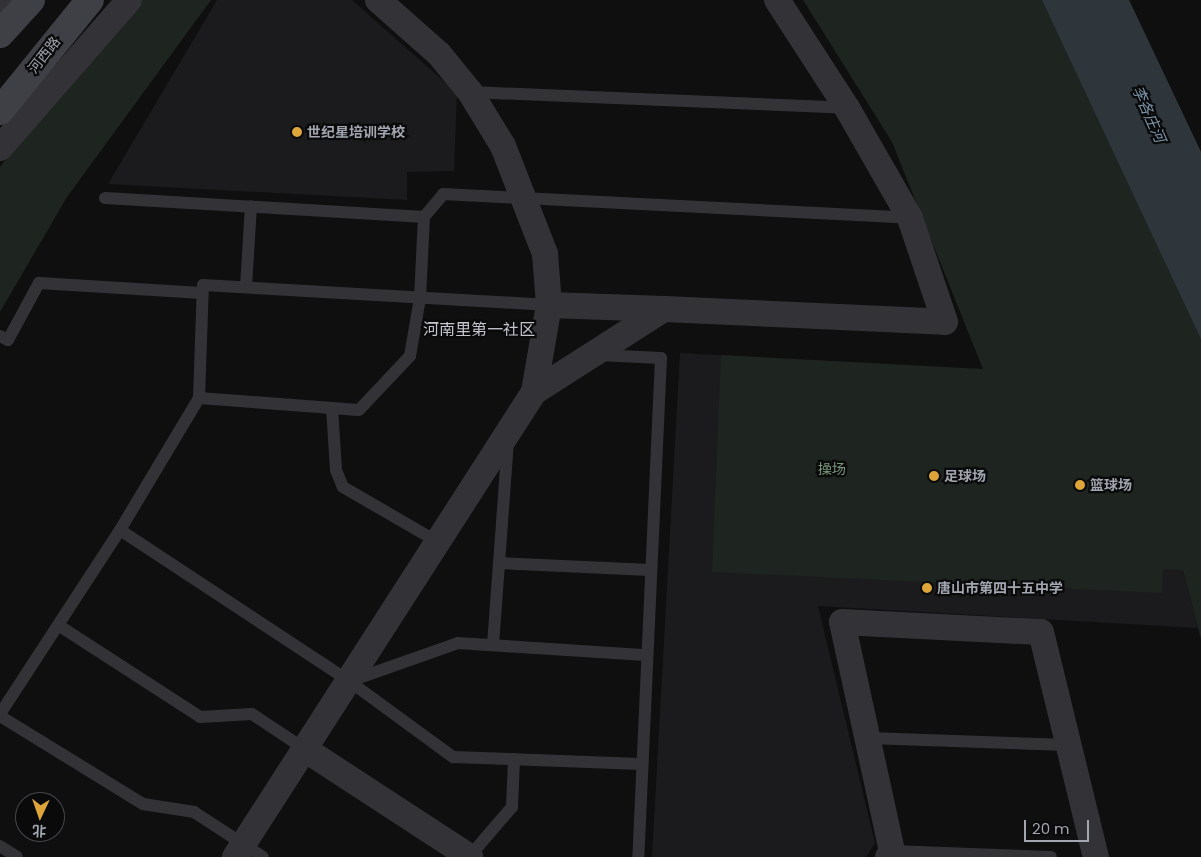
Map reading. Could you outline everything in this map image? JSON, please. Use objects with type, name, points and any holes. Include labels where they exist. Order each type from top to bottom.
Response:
[{"type":"main road","points":[[0,34],[30,0]]},
{"type":"main road","name":"河西路","points":[[0,111],[69,22],[90,0]]},
{"type":"street","points":[[0,3],[3,0]]},
{"type":"street","points":[[0,148],[129,0]]},
{"type":"street","points":[[378,0],[439,54],[470,92],[503,146],[524,198],[545,254],[549,305],[534,392]]},
{"type":"street","points":[[549,305],[945,322],[910,218],[847,108],[778,0]]},
{"type":"street","points":[[247,853],[306,750],[436,541],[509,427],[534,392],[664,309]]},
{"type":"street","points":[[890,854],[868,738],[842,622],[1041,632],[1096,857]]},
{"type":"street","points":[[306,750],[469,857]]},
{"type":"lane","points":[[470,92],[847,108]]},
{"type":"lane","points":[[199,398],[359,410],[410,356],[420,298],[424,217],[443,194],[910,218]]},
{"type":"lane","points":[[105,198],[424,217]]},
{"type":"lane","points":[[246,287],[251,206]]},
{"type":"lane","points":[[0,336],[8,340],[38,283],[202,293]]},
{"type":"lane","points":[[247,853],[194,812],[143,804],[0,715],[120,530],[199,398],[203,285],[549,305]]},
{"type":"lane","points":[[592,355],[661,358],[638,857]]},
{"type":"lane","points":[[332,408],[336,470],[343,487],[436,541]]},
{"type":"lane","points":[[493,645],[509,427]]},
{"type":"lane","points":[[120,530],[349,681],[453,757],[641,764]]},
{"type":"lane","points":[[499,563],[650,570]]},
{"type":"lane","points":[[58,625],[200,717],[252,714],[306,750]]},
{"type":"lane","points":[[349,681],[458,643],[646,656]]},
{"type":"lane","points":[[868,738],[1069,745]]},
{"type":"lane","points":[[469,857],[512,807],[514,760]]},
{"type":"lane","points":[[0,846],[17,857]]},
{"type":"lane","points":[[890,854],[1051,857]]},
{"type":"shaded area","name":"世纪星培训学校","points":[[217,0],[352,0],[457,93],[454,171],[407,172],[407,200],[108,184]]},
{"type":"shaded area","name":"唐山市第四十五中学","points":[[680,353],[1133,378],[1198,628],[818,606],[875,843],[866,857],[652,857]]},
{"type":"green space","points":[[141,0],[211,0],[67,197],[0,312],[0,167],[34,122]]},
{"type":"green space","name":"操场","points":[[803,0],[1129,0],[1201,152],[1201,639],[1183,570],[1163,569],[1162,593],[712,572],[721,355],[983,369],[892,142]]},
{"type":"water","name":"李各庄河","points":[[1042,0],[1129,0],[1201,152],[1201,339]]},
{"type":"place","name":"世纪星培训学校","points":[[297,132]]},
{"type":"place","name":"足球场","points":[[934,476]]},
{"type":"place","name":"篮球场","points":[[1080,485]]},
{"type":"place","name":"唐山市第四十五中学","points":[[927,588]]},
{"type":"district","name":"河南里第一社区","points":[[479,330]]}]
